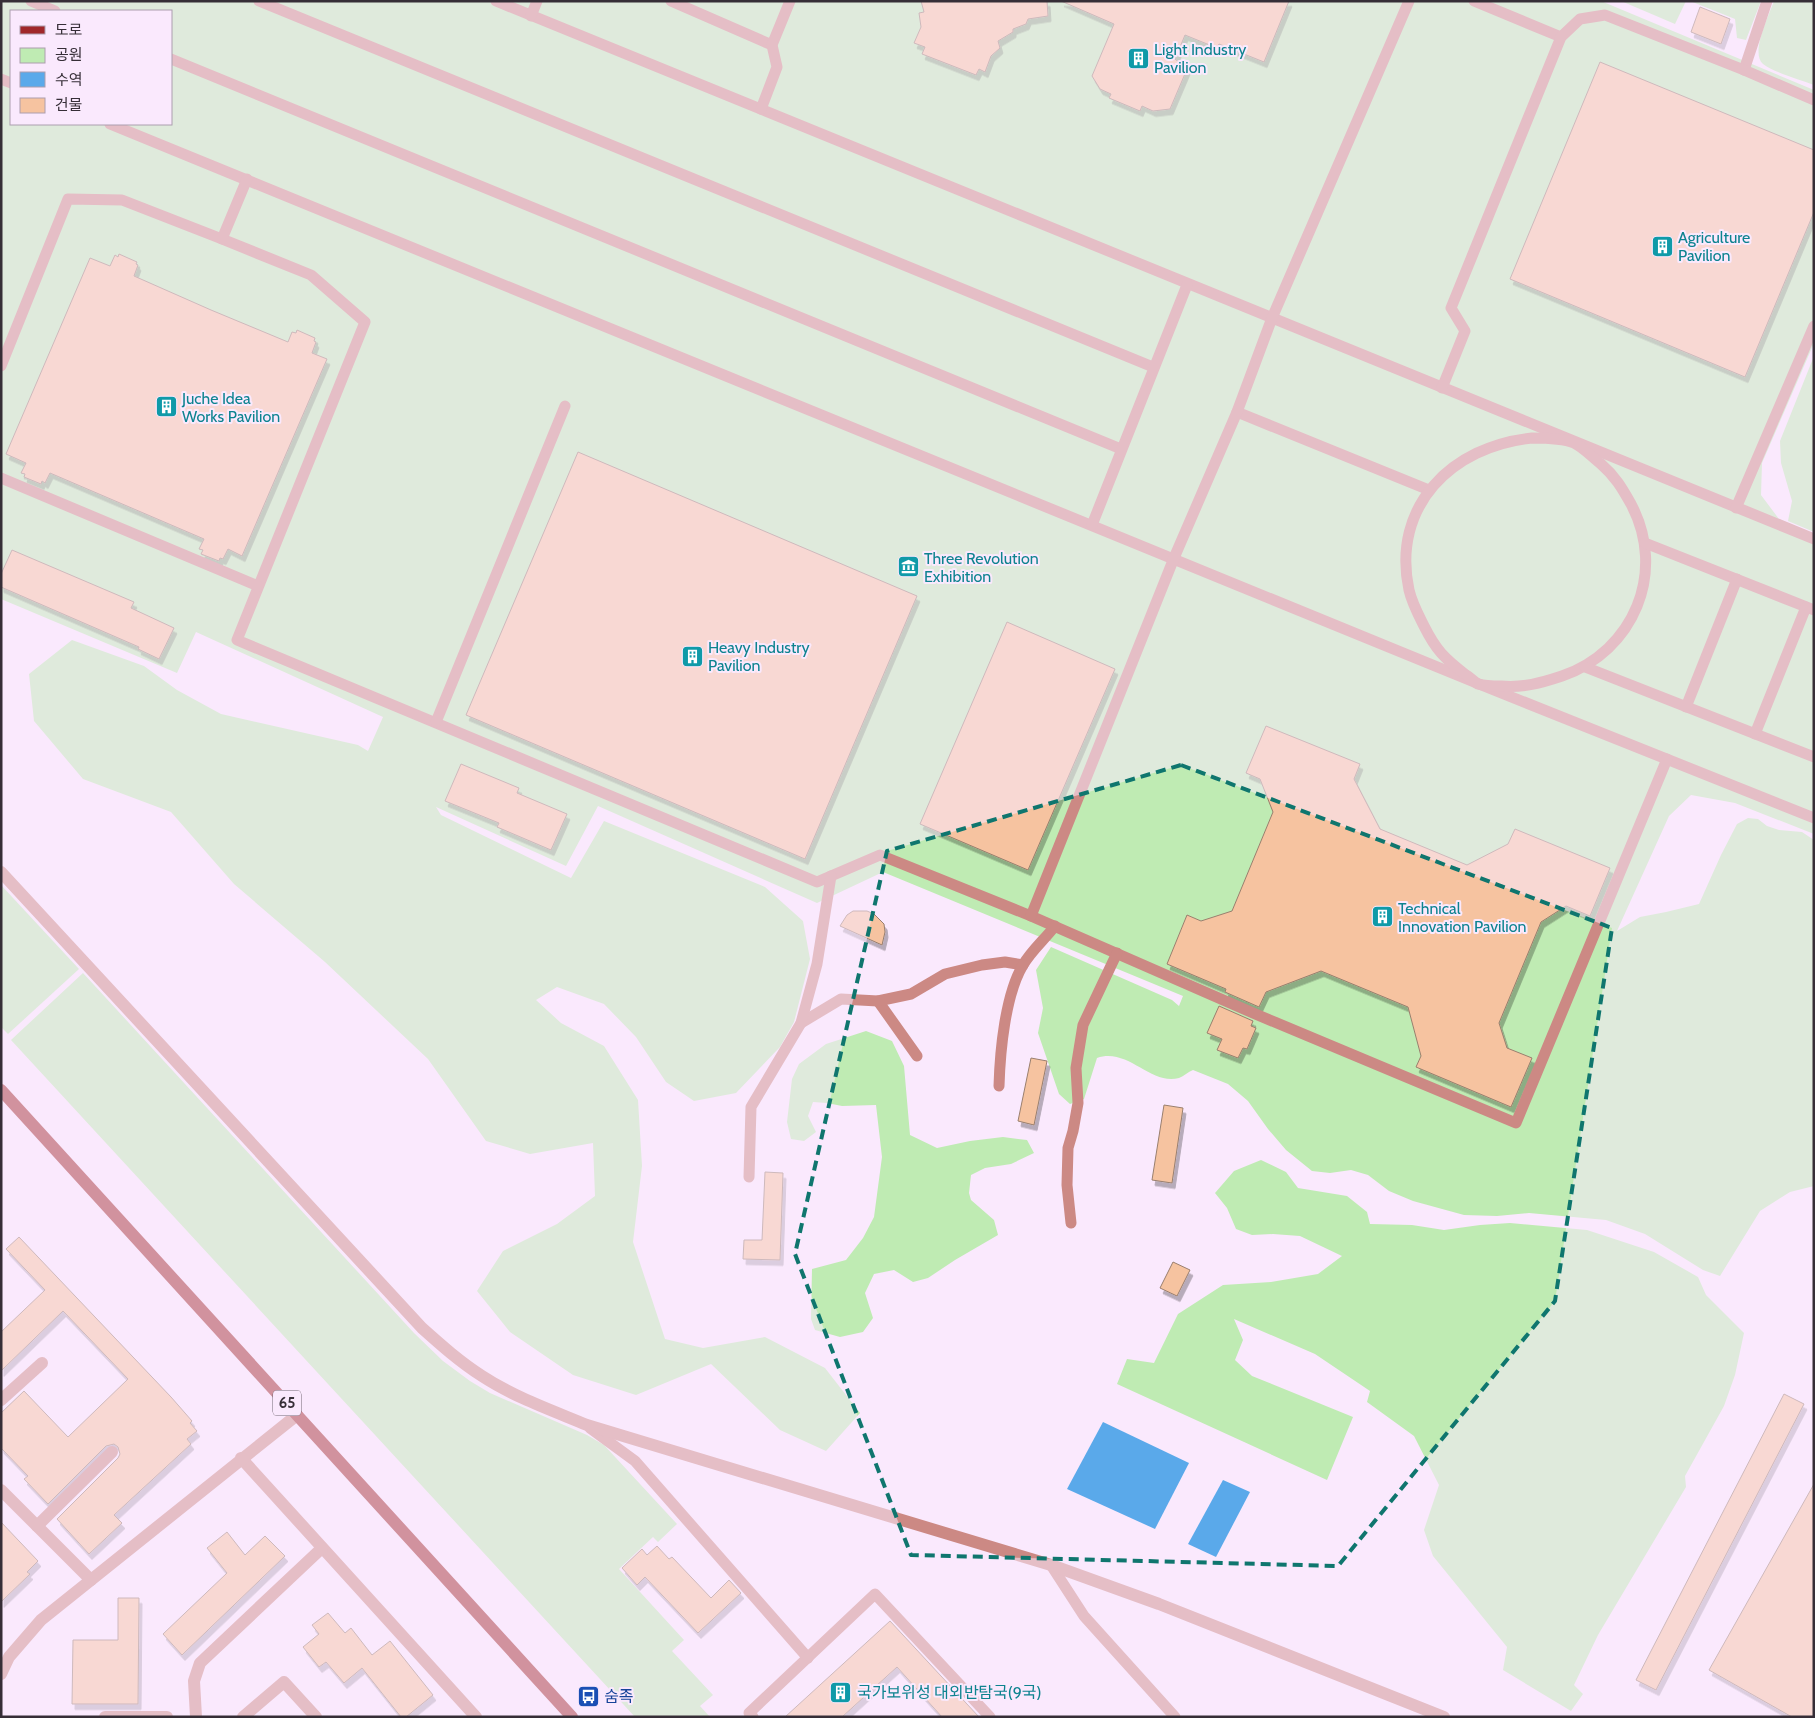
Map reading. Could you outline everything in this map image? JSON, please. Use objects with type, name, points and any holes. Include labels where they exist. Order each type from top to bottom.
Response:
[{"type":"main road","name":"65","points":[[1,1090],[572,1717]]},
{"type":"street","points":[[1,872],[422,1328],[451,1354],[482,1376],[516,1395],[587,1425],[1051,1566],[1159,1604],[1444,1717]]},
{"type":"street","points":[[1,1400],[42,1362]]},
{"type":"street","points":[[1,1673],[9,1657],[41,1620],[297,1415]]},
{"type":"street","points":[[37,1526],[112,1452]]},
{"type":"street","points":[[242,1458],[476,1717]]},
{"type":"street","points":[[1,1490],[91,1580]]},
{"type":"street","points":[[196,1717],[194,1681],[200,1663],[322,1548]]},
{"type":"street","points":[[243,1717],[284,1682],[316,1717]]},
{"type":"street","points":[[105,1717],[167,1717]]},
{"type":"lane","points":[[31,1],[53,10]]},
{"type":"lane","points":[[259,1],[1153,367]]},
{"type":"lane","points":[[496,1],[1814,540]]},
{"type":"lane","points":[[531,16],[537,1]]},
{"type":"lane","points":[[671,1],[772,45]]},
{"type":"lane","points":[[760,109],[777,67],[772,45],[790,1]]},
{"type":"lane","points":[[1031,916],[1174,558],[1237,412],[1272,318],[1409,1]]},
{"type":"lane","points":[[1474,1],[1562,37]]},
{"type":"lane","points":[[1744,70],[1767,1]]},
{"type":"lane","points":[[1442,388],[1465,331],[1452,308],[1562,37],[1580,19],[1605,15],[1814,100]]},
{"type":"lane","points":[[172,59],[1121,449]]},
{"type":"lane","points":[[112,125],[1479,684],[1811,817],[1814,805]]},
{"type":"lane","points":[[222,239],[247,180]]},
{"type":"lane","points":[[1,366],[68,199],[122,200],[311,274],[364,322],[237,640],[817,882],[880,855],[1055,926],[1253,1013],[1516,1123],[1667,759]]},
{"type":"lane","points":[[1092,525],[1187,285]]},
{"type":"lane","points":[[1736,508],[1814,326]]},
{"type":"lane","points":[[436,722],[565,406]]},
{"type":"lane","points":[[1237,412],[1429,490]]},
{"type":"lane","points":[[1532,438],[1549,438],[1574,443],[1610,472],[1620,483],[1636,514],[1645,543],[1643,588],[1637,606],[1629,623],[1618,639],[1605,652],[1585,667],[1539,684],[1504,686],[1479,684],[1443,656],[1432,643],[1415,609],[1409,592],[1406,554],[1414,517],[1429,490],[1447,471],[1479,451],[1514,440],[1532,438]]},
{"type":"lane","points":[[1,478],[258,586]]},
{"type":"lane","points":[[1645,543],[1810,608],[1755,734]]},
{"type":"lane","points":[[1686,707],[1737,579]]},
{"type":"lane","points":[[1585,667],[1814,757]]},
{"type":"lane","points":[[749,1177],[751,1107],[801,1023],[818,964],[831,876]]},
{"type":"lane","points":[[999,1086],[1000,1049],[1011,993],[1022,965],[1055,926]]},
{"type":"lane","points":[[1071,1224],[1067,1185],[1068,1148],[1078,1103],[1076,1068],[1083,1025],[1116,953]]},
{"type":"lane","points":[[801,1023],[841,998],[878,1001],[911,994],[945,974],[982,965],[1005,962],[1022,965]]},
{"type":"lane","points":[[878,1001],[917,1056]]},
{"type":"lane","points":[[587,1425],[635,1461],[808,1658]]},
{"type":"lane","points":[[1051,1566],[1084,1616],[1175,1717]]},
{"type":"lane","points":[[753,1717],[749,1713],[875,1594],[990,1717]]},
{"type":"highlighted area","points":[[1181,765],[1612,928],[1555,1301],[1338,1566],[911,1555],[795,1254],[887,851]]},
{"type":"green space","name":"Three Revolution Exhibition","points":[[1,1],[1601,1],[1814,90],[1814,343],[1762,463],[1761,495],[1779,519],[1814,534],[1814,834],[1735,803],[1691,795],[1669,816],[1617,931],[1640,917],[1699,904],[1737,824],[1748,818],[1758,819],[1767,826],[1779,830],[1802,832],[1814,840],[1814,1186],[1790,1192],[1760,1211],[1720,1276],[1703,1270],[1645,1234],[1606,1220],[1529,1213],[1497,1216],[1464,1215],[1413,1201],[1389,1191],[1368,1175],[1351,1170],[1330,1173],[1312,1171],[1286,1150],[1248,1101],[1228,1084],[1193,1070],[1179,1078],[1169,1079],[1159,1077],[1119,1058],[1108,1056],[1097,1058],[1084,1099],[1070,1104],[1059,1094],[1038,1033],[1043,1008],[1036,970],[1051,947],[1172,1000],[1179,1006],[1183,996],[883,872],[817,903],[598,806],[566,866],[436,807],[441,815],[571,878],[604,821],[765,887],[803,921],[810,959],[794,1022],[780,1047],[736,1093],[694,1101],[666,1082],[636,1037],[604,1004],[557,987],[536,1000],[561,1023],[604,1046],[638,1100],[642,1166],[633,1242],[665,1339],[703,1348],[765,1337],[825,1368],[860,1413],[826,1451],[780,1430],[711,1364],[636,1395],[573,1375],[510,1332],[477,1291],[503,1251],[557,1224],[595,1196],[593,1143],[530,1154],[486,1141],[428,1059],[325,962],[234,884],[171,812],[83,779],[34,721],[29,674],[72,640],[144,666],[177,690],[221,714],[358,745],[368,751],[383,717],[196,632],[177,673],[1,599]]},
{"type":"green space","points":[[1621,1],[1686,1],[1675,24]]},
{"type":"green space","points":[[1690,1],[1761,1],[1746,40],[1737,38],[1735,19]]},
{"type":"green space","points":[[1774,1],[1814,1],[1814,85],[1773,70],[1763,64],[1760,59],[1759,43]]},
{"type":"green space","points":[[1814,356],[1814,532],[1788,521],[1792,501],[1781,463],[1780,441]]},
{"type":"green space","points":[[1,885],[79,969],[8,1034],[1,1027]]},
{"type":"green space","points":[[83,973],[414,1333],[443,1361],[490,1393],[587,1435],[604,1445],[677,1524],[658,1542],[653,1537],[619,1569],[684,1640],[672,1651],[713,1695],[700,1706],[710,1717],[635,1717],[11,1040]]},
{"type":"green space","points":[[866,1031],[892,1041],[904,1066],[910,1135],[937,1148],[1003,1137],[1027,1140],[1034,1153],[1011,1164],[985,1168],[971,1175],[969,1193],[971,1200],[994,1220],[998,1235],[928,1278],[913,1282],[894,1270],[874,1274],[865,1293],[873,1318],[863,1332],[840,1337],[815,1330],[811,1319],[812,1269],[846,1260],[863,1238],[874,1217],[882,1157],[876,1105],[842,1106],[813,1102],[808,1116],[816,1132],[804,1141],[791,1139],[787,1122],[792,1079],[799,1064],[826,1044]]},
{"type":"green space","points":[[1261,1160],[1286,1172],[1298,1188],[1347,1196],[1367,1212],[1370,1224],[1412,1225],[1444,1230],[1510,1223],[1587,1230],[1654,1252],[1698,1277],[1706,1295],[1744,1333],[1735,1375],[1724,1406],[1685,1476],[1686,1487],[1598,1635],[1574,1685],[1583,1694],[1571,1711],[1503,1670],[1507,1647],[1433,1556],[1424,1530],[1439,1485],[1414,1436],[1367,1402],[1370,1391],[1315,1354],[1234,1319],[1243,1340],[1235,1360],[1252,1376],[1353,1417],[1327,1480],[1117,1384],[1127,1359],[1154,1363],[1178,1314],[1223,1285],[1271,1282],[1318,1274],[1342,1256],[1300,1236],[1252,1235],[1236,1229],[1227,1208],[1215,1193],[1234,1171]]},
{"type":"water","points":[[1103,1422],[1189,1463],[1155,1529],[1067,1489]]},
{"type":"water","points":[[1223,1480],[1250,1492],[1216,1557],[1188,1544]]},
{"type":"building","points":[[921,1],[1047,1],[1048,16],[1028,19],[1026,24],[1013,29],[1013,32],[998,41],[1000,48],[991,56],[985,72],[979,69],[976,75],[922,54],[925,47],[914,43],[921,27],[919,13],[924,12]]},
{"type":"building","name":"Light Industry Pavilion","points":[[1061,1],[1289,1],[1264,62],[1219,44],[1217,48],[1185,35],[1175,59],[1187,69],[1170,109],[1153,111],[1142,106],[1140,111],[1109,98],[1111,94],[1100,89],[1092,76],[1114,24]]},
{"type":"building","points":[[1700,7],[1730,19],[1721,44],[1691,32]]},
{"type":"building","name":"Agriculture Pavilion","points":[[1600,62],[1814,150],[1814,212],[1745,377],[1510,279]]},
{"type":"building","name":"Juche Idea Works Pavilion","points":[[119,254],[137,262],[136,264],[138,265],[134,276],[211,310],[288,342],[292,332],[296,333],[297,330],[315,338],[314,341],[316,342],[312,353],[327,359],[242,556],[228,549],[223,559],[220,558],[219,561],[201,554],[203,550],[199,549],[204,539],[50,473],[45,483],[42,481],[41,484],[24,477],[25,474],[21,473],[26,463],[6,454],[90,258],[110,266],[115,255],[118,257]]},
{"type":"building","name":"Heavy Industry Pavilion","points":[[578,452],[917,596],[805,859],[466,715]]},
{"type":"building","points":[[12,550],[134,602],[131,608],[174,628],[159,659],[138,649],[139,647],[1,587],[1,574]]},
{"type":"building","points":[[1007,622],[1115,669],[1028,870],[920,824]]},
{"type":"building","name":"Technical Innovation Pavilion","points":[[1266,726],[1360,764],[1354,779],[1380,829],[1467,865],[1508,844],[1515,829],[1610,868],[1590,916],[1566,906],[1541,922],[1499,1023],[1507,1048],[1532,1058],[1511,1107],[1416,1067],[1421,1056],[1408,1007],[1321,971],[1266,992],[1259,1007],[1225,992],[1226,989],[1167,964],[1187,915],[1201,921],[1232,911],[1273,812],[1260,779],[1246,773]]},
{"type":"building","points":[[461,764],[519,788],[517,793],[567,814],[551,850],[497,827],[499,823],[445,801]]},
{"type":"building","points":[[853,911],[867,911],[874,914],[884,924],[885,932],[882,945],[840,926],[847,915]]},
{"type":"building","points":[[1219,1006],[1253,1021],[1251,1026],[1256,1028],[1247,1049],[1243,1048],[1238,1058],[1217,1050],[1222,1039],[1207,1033]]},
{"type":"building","points":[[1031,1058],[1047,1061],[1034,1125],[1018,1121]]},
{"type":"building","points":[[1164,1105],[1183,1108],[1172,1183],[1152,1180]]},
{"type":"building","points":[[765,1172],[783,1173],[780,1260],[743,1259],[744,1240],[762,1240]]},
{"type":"building","points":[[19,1237],[171,1397],[192,1421],[190,1423],[197,1431],[187,1439],[191,1444],[114,1515],[122,1523],[89,1554],[57,1519],[118,1458],[120,1454],[118,1447],[114,1444],[106,1446],[48,1504],[24,1479],[28,1476],[1,1448],[1,1413],[24,1391],[68,1437],[128,1379],[63,1311],[1,1371],[1,1332],[45,1290],[6,1249]]},
{"type":"building","points":[[1173,1262],[1190,1270],[1177,1296],[1160,1288]]},
{"type":"building","points":[[1784,1394],[1804,1404],[1656,1690],[1636,1680]]},
{"type":"building","points":[[1814,1484],[1814,1717],[1792,1717],[1709,1670]]},
{"type":"building","points":[[1,1522],[38,1561],[27,1572],[30,1574],[1,1602]]},
{"type":"building","points":[[227,1532],[245,1555],[265,1536],[285,1556],[182,1655],[163,1634],[227,1573],[207,1548]]},
{"type":"building","points":[[657,1546],[669,1559],[672,1557],[711,1598],[729,1580],[741,1593],[698,1633],[645,1577],[637,1585],[622,1568],[642,1549],[647,1555]]},
{"type":"building","points":[[118,1598],[139,1598],[138,1704],[72,1704],[73,1640],[118,1640]]},
{"type":"building","points":[[328,1613],[345,1633],[351,1628],[372,1655],[390,1641],[433,1695],[406,1717],[401,1717],[362,1668],[344,1683],[326,1662],[319,1667],[303,1647],[319,1634],[312,1625]]},
{"type":"building","name":"국가보위성 대외반탐국(9국)","points":[[890,1621],[979,1717],[942,1717],[897,1667],[842,1717],[785,1717]]},
{"type":"place","name":"Light Industry Pavilion","points":[[1138,58]]},
{"type":"place","name":"Agriculture Pavilion","points":[[1662,246]]},
{"type":"place","name":"Juche Idea Works Pavilion","points":[[166,407]]},
{"type":"place","name":"Three Revolution Exhibition","points":[[908,567]]},
{"type":"place","name":"Heavy Industry Pavilion","points":[[692,656]]},
{"type":"place","name":"Technical Innovation Pavilion","points":[[1382,917]]},
{"type":"place","name":"국가보위성 대외반탐국(9국)","points":[[841,1692]]},
{"type":"place","name":"숨족","points":[[588,1696]]}]
